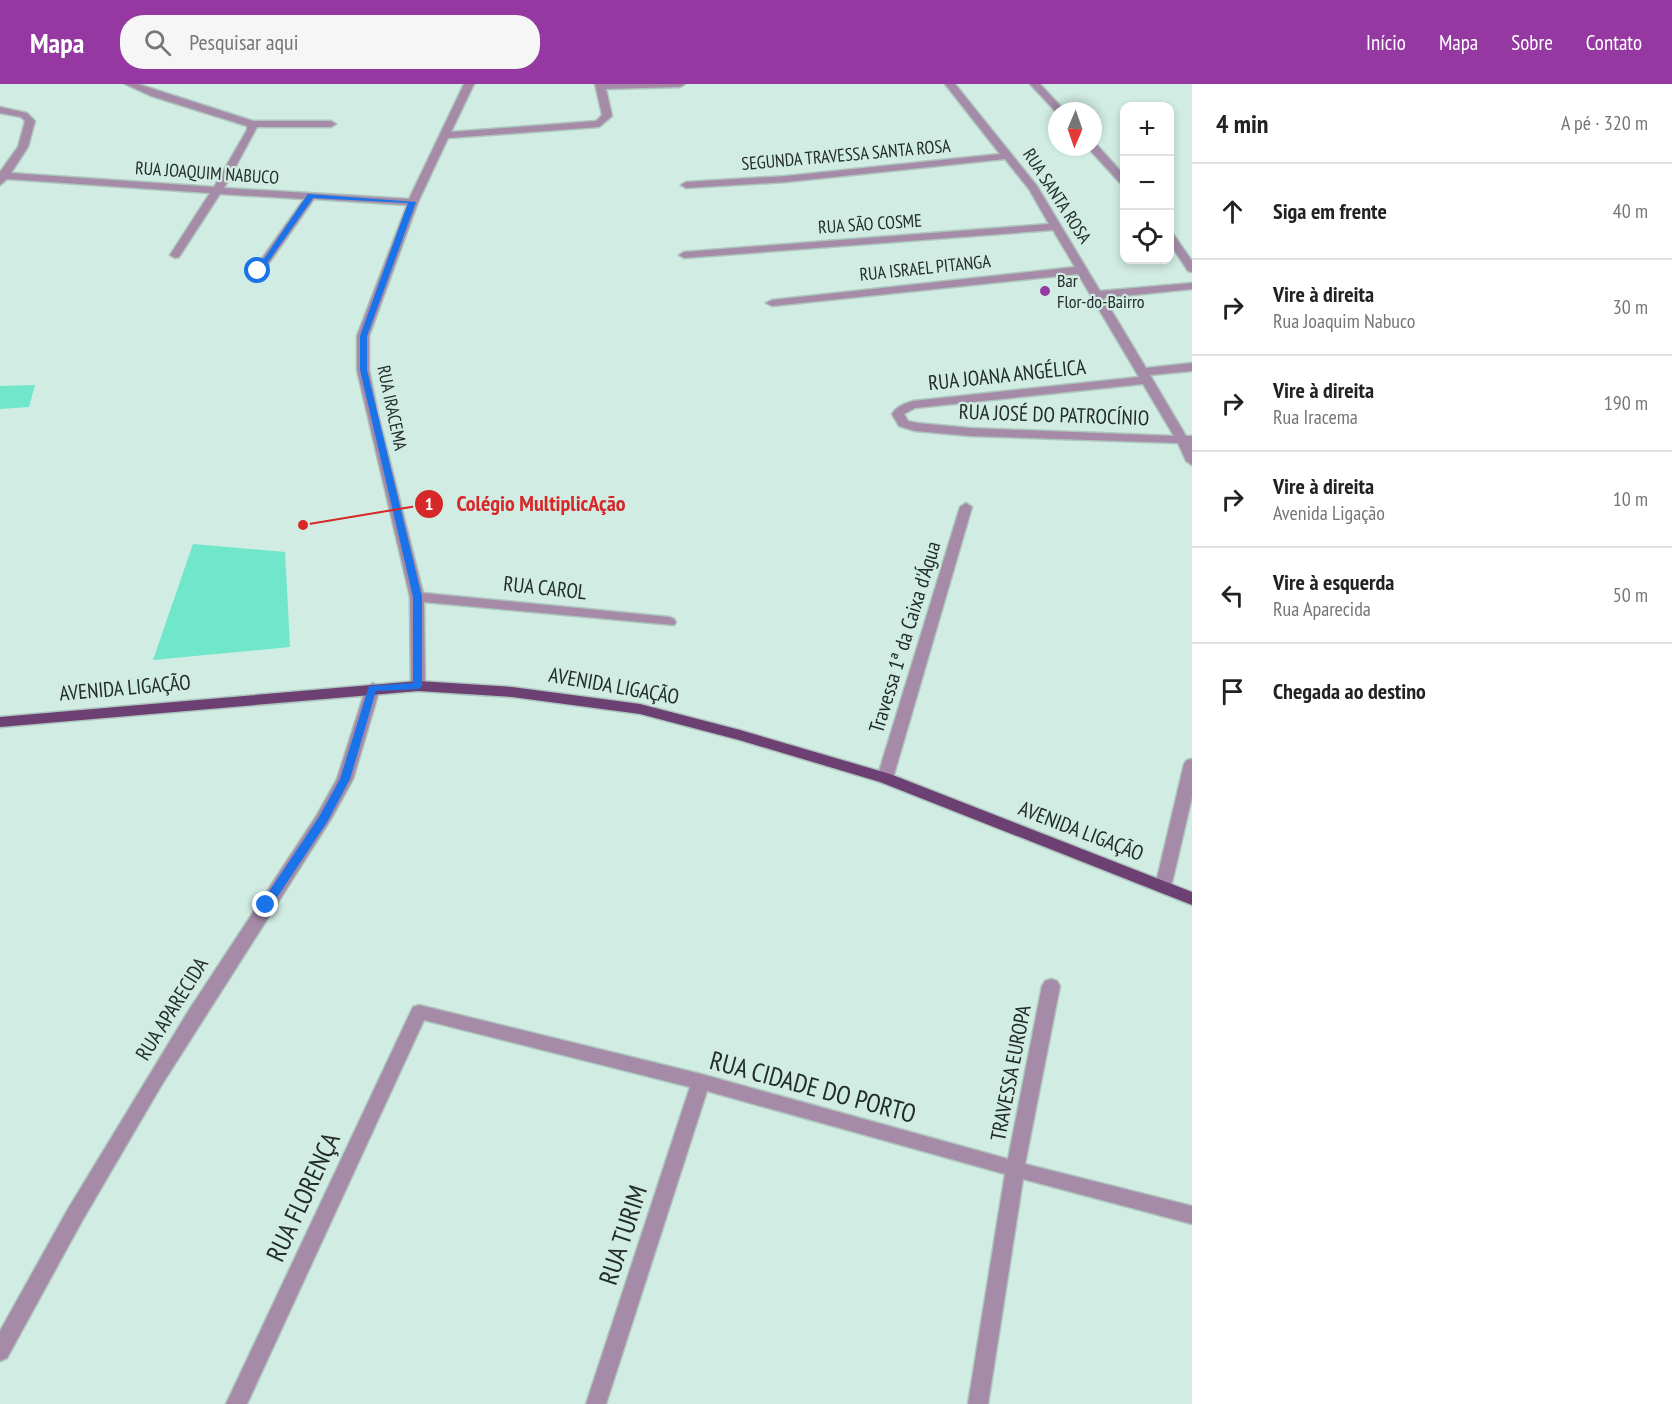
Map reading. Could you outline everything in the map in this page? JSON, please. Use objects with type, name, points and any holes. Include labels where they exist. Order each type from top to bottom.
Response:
[{"type":"main road","name":"AVENIDA LIGAÇÃO","points":[[0,722],[373,688],[418,686],[512,692],[640,709],[740,735],[885,778],[1192,899]]},
{"type":"street","points":[[132,84],[154,94],[252,124],[331,124]]},
{"type":"street","name":"RUA IRACEMA","points":[[418,686],[417,597],[363,370],[363,336],[412,202],[469,84]]},
{"type":"street","points":[[444,135],[599,124],[607,116],[600,85],[680,84]]},
{"type":"street","name":"RUA SANTA ROSA","points":[[950,84],[1008,156],[1058,227],[1145,376],[1187,440],[1192,461]]},
{"type":"street","points":[[1035,84],[1052,102]]},
{"type":"street","points":[[0,110],[24,115],[30,122],[23,147],[2,177]]},
{"type":"street","points":[[175,255],[218,191],[252,130],[252,124]]},
{"type":"street","name":"SEGUNDA TRAVESSA SANTA ROSA","points":[[686,185],[786,179],[1008,156]]},
{"type":"street","points":[[1101,156],[1120,176]]},
{"type":"street","name":"RUA JOAQUIM NABUCO","points":[[2,177],[412,202]]},
{"type":"street","points":[[258,271],[311,196]]},
{"type":"street","name":"RUA SÃO COSME","points":[[684,255],[1058,227]]},
{"type":"street","points":[[1174,243],[1192,269]]},
{"type":"street","name":"RUA ISRAEL PITANGA","points":[[772,303],[1082,270]]},
{"type":"street","points":[[1096,295],[1192,286]]},
{"type":"street","points":[[1145,376],[1192,367]]},
{"type":"street","name":"RUA JOANA ANGÉLICA","points":[[915,427],[899,420],[898,414],[901,410],[913,405],[1145,376]]},
{"type":"street","name":"RUA JOSÉ DO PATROCÍNIO","points":[[915,427],[970,432],[1187,440]]},
{"type":"street","name":"Travessa 1ª da Caixa d'Água","points":[[885,778],[966,507]]},
{"type":"street","name":"RUA CAROL","points":[[417,597],[669,622]]},
{"type":"street","name":"RUA APARECIDA","points":[[0,1351],[35,1284],[170,1053],[323,819],[345,779],[373,688]]},
{"type":"street","points":[[1163,887],[1192,764]]},
{"type":"street","name":"TRAVESSA EUROPA","points":[[978,1404],[1015,1169],[1051,986]]},
{"type":"street","name":"RUA CIDADE DO PORTO","points":[[419,1012],[701,1082],[1015,1169],[1192,1215]]},
{"type":"street","name":"RUA FLORENÇA","points":[[236,1404],[419,1012]]},
{"type":"street","name":"RUA TURIM","points":[[596,1404],[701,1082]]},
{"type":"building","points":[[35,385],[29,407],[0,409],[0,386]]},
{"type":"building","points":[[193,544],[285,552],[290,647],[153,660]]},
{"type":"place","name":"Bar Flor-do-Bairro","points":[[1045,291]]},
{"type":"place","name":"Colégio MultiplicAção","points":[[303,525]]},
{"type":"route","points":[[258,271],[311,196],[412,202],[363,336],[363,370],[372,414],[412,568],[417,597],[418,686],[373,688],[345,779],[323,819],[266,905]]}]
